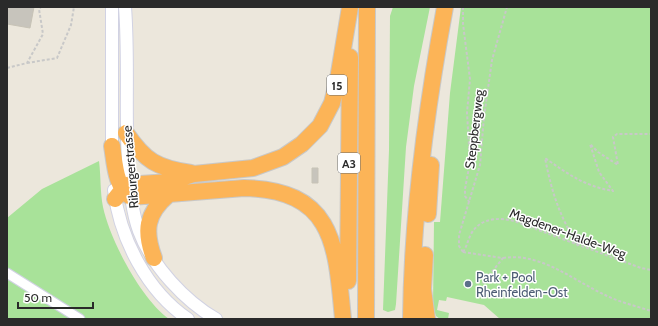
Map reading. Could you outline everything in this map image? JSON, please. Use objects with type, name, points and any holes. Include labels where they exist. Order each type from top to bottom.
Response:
[{"type":"highway","name":"15","points":[[194,174],[253,168],[273,162],[295,150],[310,138],[320,126],[332,102],[338,79],[350,7]]},
{"type":"highway","name":"A3","points":[[348,319],[350,7]]},
{"type":"highway","name":"A3","points":[[366,319],[366,30],[368,7]]},
{"type":"highway","points":[[411,319],[418,187],[434,67],[445,7]]},
{"type":"highway","points":[[427,319],[423,290],[429,189],[437,101],[453,7]]},
{"type":"highway","points":[[126,133],[141,153],[153,162],[166,169],[194,174]]},
{"type":"highway","points":[[112,146],[124,192]]},
{"type":"highway","points":[[124,192],[169,182],[194,174]]},
{"type":"highway","points":[[124,192],[168,195],[244,188],[263,188],[281,192],[310,206],[324,224],[336,254],[343,319]]},
{"type":"highway","points":[[154,258],[150,243],[148,223],[154,209],[168,195]]},
{"type":"main road","name":"Riburgerstrasse","points":[[112,7],[112,146]]},
{"type":"main road","name":"Riburgerstrasse","points":[[125,7],[126,133],[124,192],[126,236],[141,267],[161,294],[188,319]]},
{"type":"main road","name":"Riburgerstrasse","points":[[124,192],[139,231],[154,258],[184,295],[216,319]]},
{"type":"street","points":[[7,273],[80,319]]},
{"type":"path","points":[[27,63],[43,34],[39,9],[41,7]]},
{"type":"path","points":[[7,68],[56,58],[71,25],[74,7]]},
{"type":"path","points":[[463,7],[462,24],[470,79],[468,112],[470,162],[465,196],[470,203]]},
{"type":"path","name":"Steppbergweg","points":[[463,252],[459,246],[459,235],[470,203],[480,164],[484,117],[492,60],[507,7]]},
{"type":"path","points":[[578,246],[562,220],[550,184],[546,158],[574,179],[597,188],[613,191],[599,172],[590,144],[598,152],[618,165],[613,137],[617,134],[651,134]]},
{"type":"path","name":"Magdener-Halde-Weg","points":[[463,252],[471,234],[480,225],[489,220],[501,218],[640,268],[651,270]]},
{"type":"path","points":[[463,252],[503,258],[524,257],[547,265],[606,296],[651,311]]},
{"type":"path","points":[[482,284],[503,258]]},
{"type":"green space","points":[[393,7],[430,7],[414,86],[406,147],[396,304],[395,310],[388,312],[383,310],[389,150],[390,16]]},
{"type":"green space","points":[[461,7],[651,7],[651,319],[500,319],[484,305],[447,297],[446,301],[439,300],[437,310],[449,313],[448,319],[440,319],[436,316],[433,307],[434,222],[440,222],[450,93]]},
{"type":"green space","points":[[99,161],[101,196],[112,236],[128,268],[148,298],[158,310],[169,319],[7,319],[7,218],[42,189]]},
{"type":"building","points":[[7,7],[34,7],[30,28],[7,24]]},
{"type":"building","points":[[312,168],[318,168],[318,183],[312,183]]},
{"type":"place","name":"Park + Pool Rheinfelden-Ost","points":[[468,284]]}]
